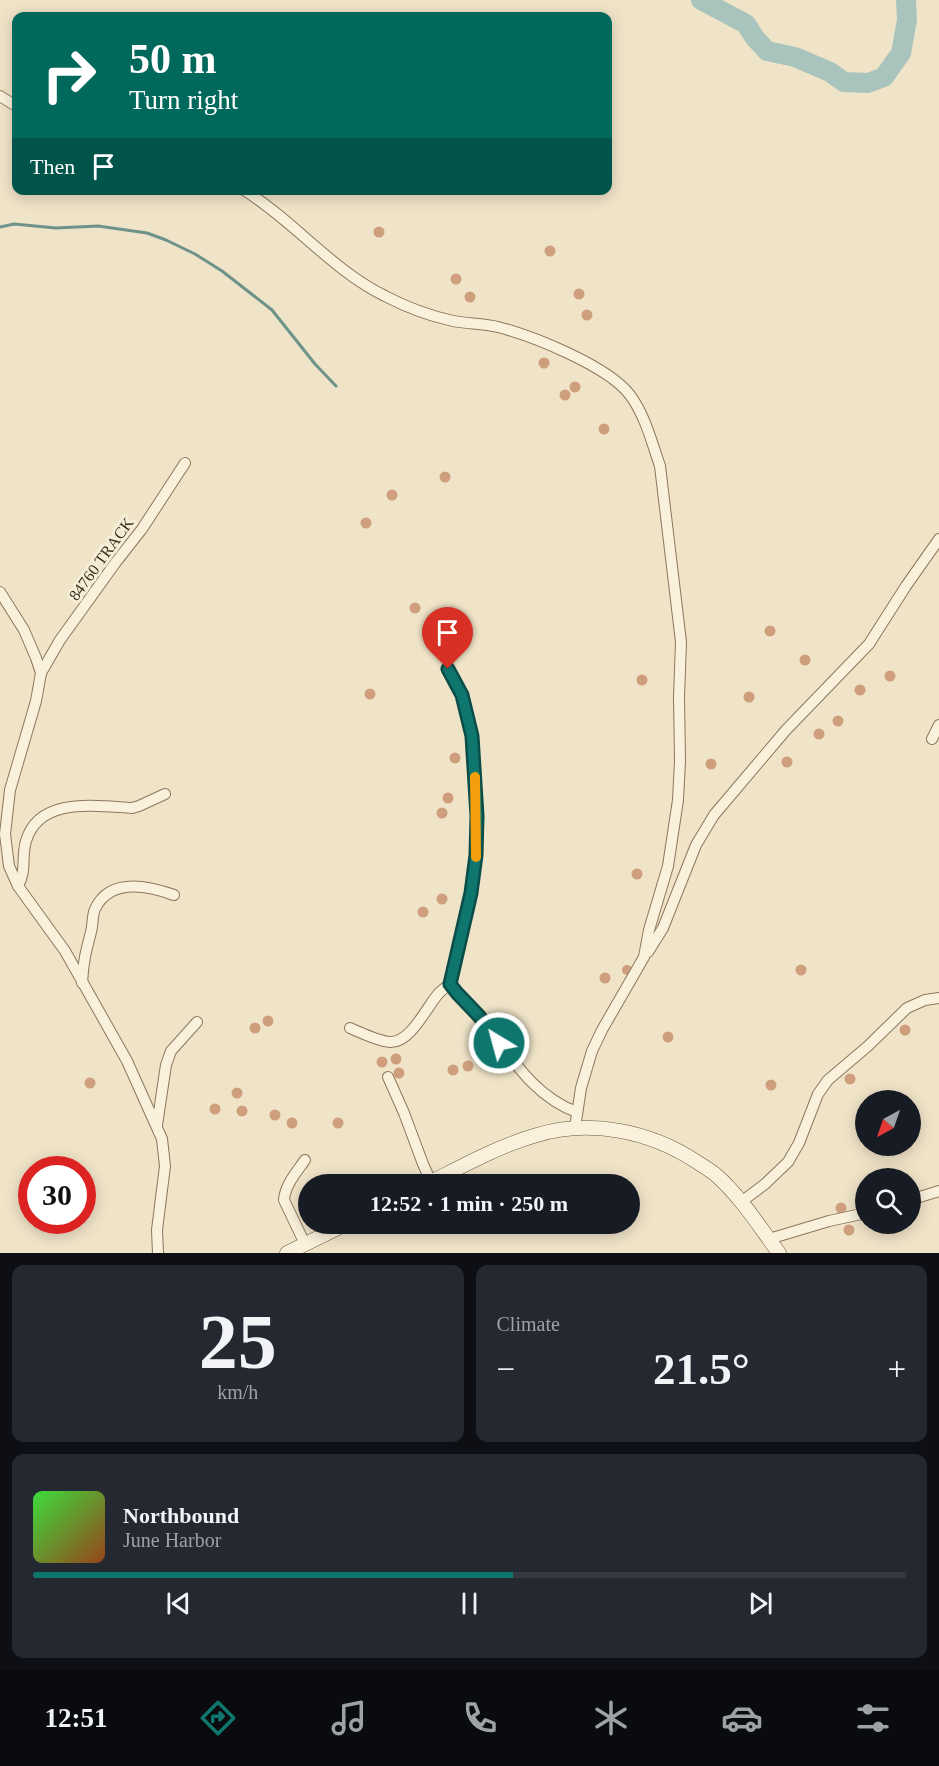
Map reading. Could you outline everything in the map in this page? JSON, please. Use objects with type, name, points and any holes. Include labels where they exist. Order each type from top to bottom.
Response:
[{"type":"street","points":[[251,195],[271,208],[362,284],[429,315],[498,327],[573,355],[618,383],[630,396],[640,413],[660,466],[681,642],[678,800],[668,866],[649,930],[645,957]]},
{"type":"street","name":"84760 TRACK","points":[[41,673],[60,640],[142,529],[185,463]]},
{"type":"street","points":[[575,1128],[580,1088],[592,1051],[602,1030],[663,928],[696,845],[714,815],[786,730],[869,644],[939,539]]},
{"type":"street","points":[[0,592],[24,630],[41,673],[36,701],[10,790],[5,834],[9,866],[18,886],[60,944],[128,1061],[157,1126],[162,1139],[165,1166],[157,1230],[158,1253]]},
{"type":"street","points":[[350,1028],[384,1041],[394,1042],[401,1039],[421,1019],[439,993],[450,984],[471,893],[476,855],[477,816],[472,736],[462,695],[448,669]]},
{"type":"street","points":[[932,739],[939,726]]},
{"type":"street","points":[[18,886],[23,876],[27,839],[33,825],[40,818],[62,808],[81,806],[132,808],[165,794]]},
{"type":"street","points":[[82,983],[83,962],[94,913],[97,905],[106,896],[135,886],[155,888],[174,896]]},
{"type":"street","points":[[450,984],[479,1016],[508,1056],[528,1078],[561,1106],[576,1113]]},
{"type":"street","points":[[741,1202],[765,1184],[788,1162],[799,1143],[818,1094],[828,1080],[868,1046],[907,1008],[925,1000],[939,998]]},
{"type":"street","points":[[157,1126],[166,1065],[171,1051],[197,1022]]},
{"type":"street","points":[[388,1077],[404,1113],[426,1174]]},
{"type":"street","points":[[449,1174],[538,1134],[575,1128],[622,1130],[666,1144],[715,1174],[741,1202],[778,1253]]},
{"type":"street","points":[[305,1160],[289,1184],[284,1200],[305,1244]]},
{"type":"street","points":[[921,1197],[939,1191]]},
{"type":"street","points":[[769,1239],[855,1215]]},
{"type":"street","points":[[287,1253],[326,1234]]},
{"type":"building","points":[[379,227],[383,228],[383,236],[379,237],[375,236],[374,232],[375,228]]},
{"type":"building","points":[[550,246],[554,247],[554,255],[550,256],[546,255],[545,251],[546,247]]},
{"type":"building","points":[[456,274],[460,275],[460,283],[456,284],[452,283],[451,279],[452,275]]},
{"type":"building","points":[[579,289],[583,290],[583,298],[579,299],[575,298],[574,294],[575,290]]},
{"type":"building","points":[[470,292],[474,293],[474,301],[470,302],[466,301],[465,297],[466,293]]},
{"type":"building","points":[[587,310],[591,311],[591,319],[587,320],[583,319],[582,315],[583,311]]},
{"type":"building","points":[[544,358],[548,359],[548,367],[544,368],[540,367],[539,363],[540,359]]},
{"type":"building","points":[[575,382],[579,383],[579,391],[575,392],[571,391],[570,387],[571,383]]},
{"type":"building","points":[[565,390],[569,391],[569,399],[565,400],[561,399],[560,395],[561,391]]},
{"type":"building","points":[[604,424],[608,425],[608,433],[604,434],[600,433],[599,429],[600,425]]},
{"type":"building","points":[[445,472],[449,473],[449,481],[445,482],[441,481],[440,477],[441,473]]},
{"type":"building","points":[[392,490],[396,491],[396,499],[392,500],[388,499],[387,495],[388,491]]},
{"type":"building","points":[[366,518],[370,519],[370,527],[366,528],[362,527],[361,523],[362,519]]},
{"type":"building","points":[[415,603],[419,604],[419,612],[415,613],[411,612],[410,608],[411,604]]},
{"type":"building","points":[[770,626],[774,627],[774,635],[770,636],[766,635],[765,631],[766,627]]},
{"type":"building","points":[[805,655],[809,656],[809,664],[805,665],[801,664],[800,660],[801,656]]},
{"type":"building","points":[[890,671],[894,672],[894,680],[890,681],[886,680],[885,676],[886,672]]},
{"type":"building","points":[[642,675],[646,676],[646,684],[642,685],[638,684],[637,680],[638,676]]},
{"type":"building","points":[[860,685],[864,686],[864,694],[860,695],[856,694],[855,690],[856,686]]},
{"type":"building","points":[[370,689],[374,690],[374,698],[370,699],[366,698],[365,694],[366,690]]},
{"type":"building","points":[[749,692],[753,693],[753,701],[749,702],[745,701],[744,697],[745,693]]},
{"type":"building","points":[[838,716],[842,717],[842,725],[838,726],[834,725],[833,721],[834,717]]},
{"type":"building","points":[[819,729],[823,730],[823,738],[819,739],[815,738],[814,734],[815,730]]},
{"type":"building","points":[[455,753],[459,754],[459,762],[455,763],[451,762],[450,758],[451,754]]},
{"type":"building","points":[[787,757],[791,758],[791,766],[787,767],[783,766],[782,762],[783,758]]},
{"type":"building","points":[[711,759],[715,760],[715,768],[711,769],[707,768],[706,764],[707,760]]},
{"type":"building","points":[[448,793],[452,794],[452,802],[448,803],[444,802],[443,798],[444,794]]},
{"type":"building","points":[[442,808],[446,809],[446,817],[442,818],[438,817],[437,813],[438,809]]},
{"type":"building","points":[[637,869],[641,870],[641,878],[637,879],[633,878],[632,874],[633,870]]},
{"type":"building","points":[[442,894],[446,895],[446,903],[442,904],[438,903],[437,899],[438,895]]},
{"type":"building","points":[[423,907],[427,908],[427,916],[423,917],[419,916],[418,912],[419,908]]},
{"type":"building","points":[[627,965],[632,970],[627,975],[622,970]]},
{"type":"building","points":[[801,965],[805,966],[805,974],[801,975],[797,974],[796,970],[797,966]]},
{"type":"building","points":[[605,973],[609,974],[609,982],[605,983],[601,982],[600,978],[601,974]]},
{"type":"building","points":[[268,1016],[272,1017],[272,1025],[268,1026],[264,1025],[263,1021],[264,1017]]},
{"type":"building","points":[[255,1023],[259,1024],[259,1032],[255,1033],[251,1032],[250,1028],[251,1024]]},
{"type":"building","points":[[905,1025],[909,1026],[909,1034],[905,1035],[901,1034],[900,1030],[901,1026]]},
{"type":"building","points":[[668,1032],[672,1033],[672,1041],[668,1042],[664,1041],[663,1037],[664,1033]]},
{"type":"building","points":[[396,1054],[400,1055],[400,1063],[396,1064],[392,1063],[391,1059],[392,1055]]},
{"type":"building","points":[[382,1057],[386,1058],[386,1066],[382,1067],[378,1066],[377,1062],[378,1058]]},
{"type":"building","points":[[468,1061],[472,1062],[472,1070],[468,1071],[464,1070],[463,1066],[464,1062]]},
{"type":"building","points":[[453,1065],[457,1066],[457,1074],[453,1075],[449,1074],[448,1070],[449,1066]]},
{"type":"building","points":[[399,1068],[403,1069],[403,1077],[399,1078],[395,1077],[394,1073],[395,1069]]},
{"type":"building","points":[[850,1074],[854,1075],[854,1083],[850,1084],[846,1083],[845,1079],[846,1075]]},
{"type":"building","points":[[90,1078],[94,1079],[94,1087],[90,1088],[86,1087],[85,1083],[86,1079]]},
{"type":"building","points":[[771,1080],[775,1081],[775,1089],[771,1090],[767,1089],[766,1085],[767,1081]]},
{"type":"building","points":[[237,1088],[241,1089],[241,1097],[237,1098],[233,1097],[232,1093],[233,1089]]},
{"type":"building","points":[[215,1104],[219,1105],[219,1113],[215,1114],[211,1113],[210,1109],[211,1105]]},
{"type":"building","points":[[242,1106],[246,1107],[246,1115],[242,1116],[238,1115],[237,1111],[238,1107]]},
{"type":"building","points":[[275,1110],[279,1111],[279,1119],[275,1120],[271,1119],[270,1115],[271,1111]]},
{"type":"building","points":[[292,1118],[296,1119],[296,1127],[292,1128],[288,1127],[287,1123],[288,1119]]},
{"type":"building","points":[[338,1118],[342,1119],[342,1127],[338,1128],[334,1127],[333,1123],[334,1119]]},
{"type":"building","points":[[841,1203],[845,1204],[845,1212],[841,1213],[837,1212],[836,1208],[837,1204]]},
{"type":"building","points":[[849,1225],[853,1226],[853,1234],[849,1235],[845,1234],[844,1230],[845,1226]]},
{"type":"waterway","points":[[701,0],[746,24],[767,51],[795,57],[830,72],[844,82],[868,83],[884,77],[901,53],[907,20],[906,0]]},
{"type":"waterway","points":[[0,227],[14,224],[56,228],[98,226],[147,233],[166,240],[222,271],[272,310],[315,364],[336,386]]},
{"type":"slow traffic","points":[[475,777],[476,857]]},
{"type":"route","points":[[448,669],[462,695],[472,736],[477,816],[476,855],[471,893],[450,984],[479,1016],[499,1043]]}]
